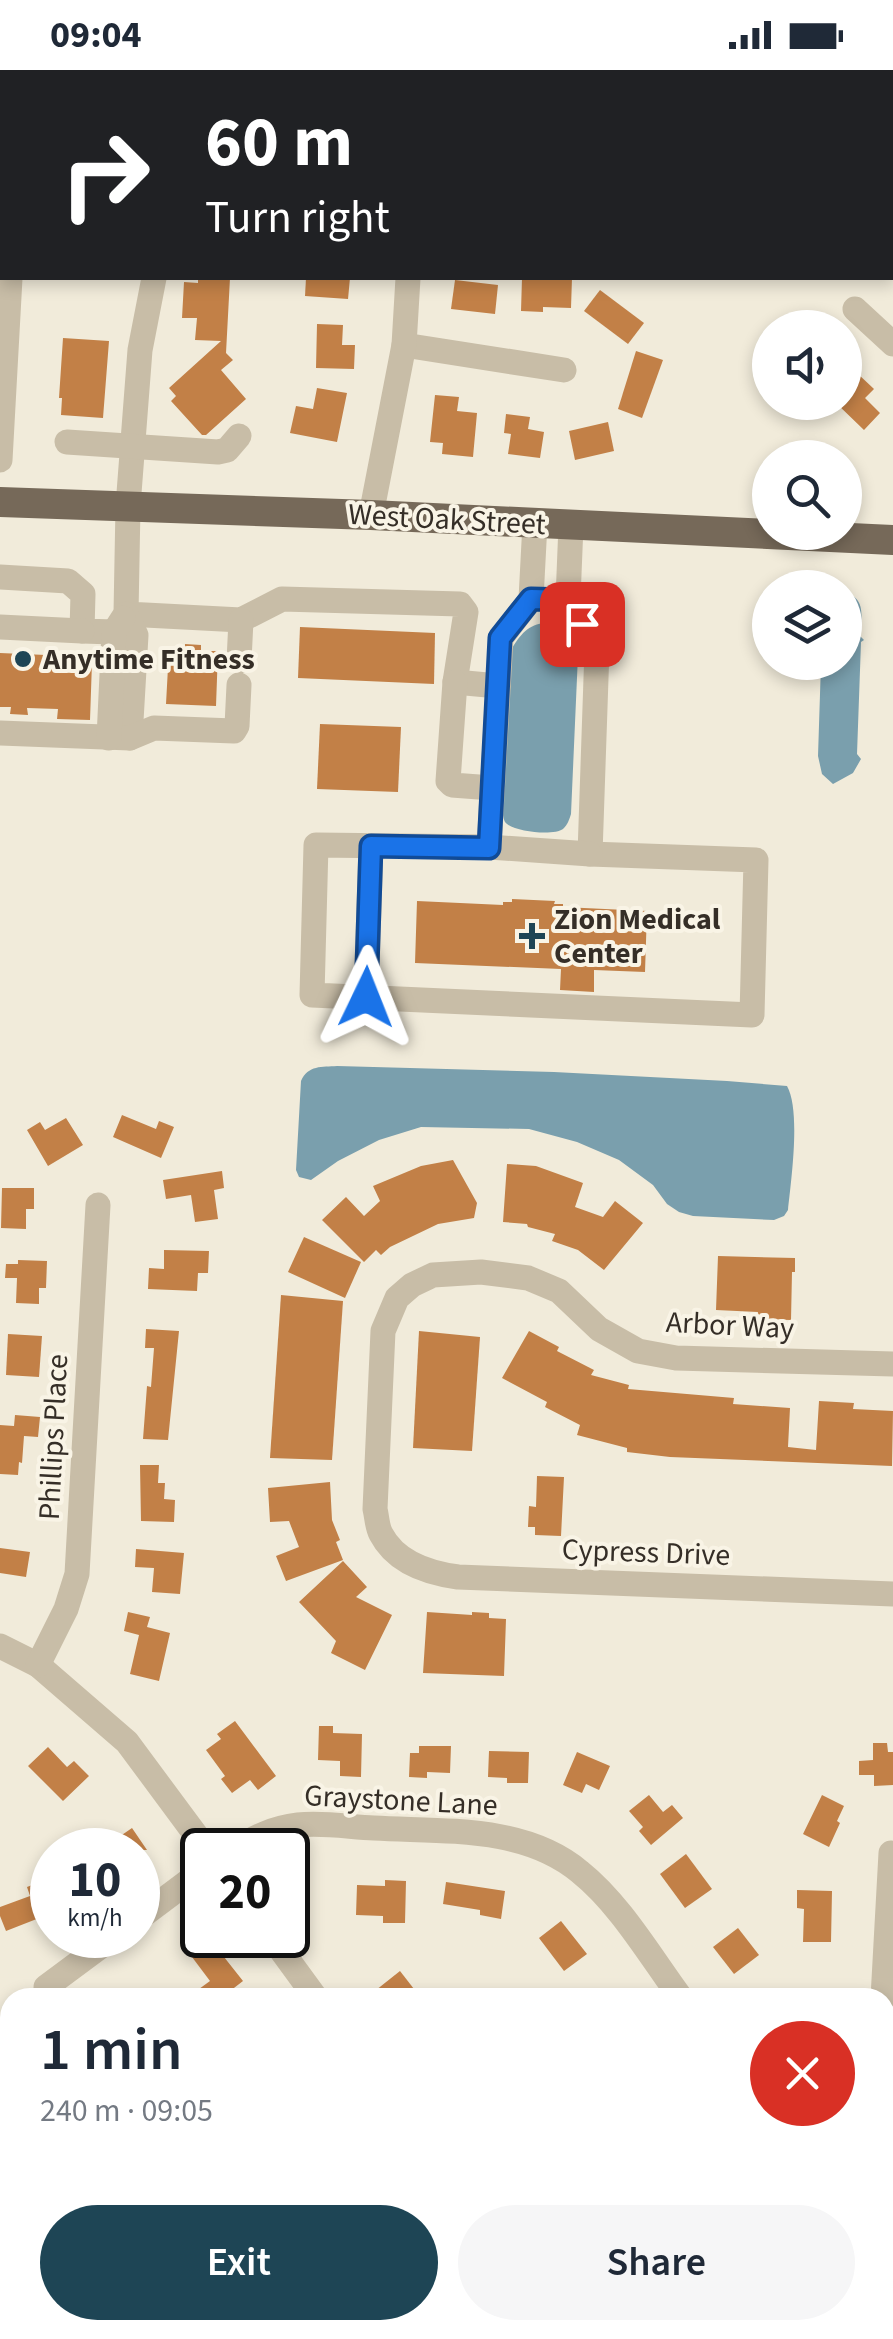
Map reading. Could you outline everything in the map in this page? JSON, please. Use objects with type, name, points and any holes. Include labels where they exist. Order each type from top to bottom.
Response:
[{"type":"main road","name":"West Oak Street","points":[[0,502],[370,514],[893,540]]},
{"type":"street","points":[[0,460],[10,280]]},
{"type":"street","points":[[120,623],[140,350],[154,280]]},
{"type":"street","points":[[370,514],[404,344],[408,280]]},
{"type":"street","points":[[854,309],[893,344]]},
{"type":"street","points":[[404,344],[564,370]]},
{"type":"street","points":[[67,442],[218,452],[227,450],[239,436]]},
{"type":"street","points":[[489,848],[500,638],[531,599],[535,523]]},
{"type":"street","points":[[571,525],[568,600],[597,649],[590,854]]},
{"type":"street","points":[[0,577],[68,581],[82,594],[82,631]]},
{"type":"street","points":[[0,627],[82,631],[120,623],[240,620],[282,599],[460,604],[466,612],[454,682],[448,781],[452,785],[492,788]]},
{"type":"street","points":[[531,599],[568,600]]},
{"type":"street","points":[[0,733],[119,738],[154,728],[234,730],[240,620]]},
{"type":"street","points":[[119,738],[136,635],[120,623]]},
{"type":"street","points":[[454,682],[498,686]]},
{"type":"street","points":[[316,845],[590,854],[756,860],[752,1015],[312,994],[316,845]]},
{"type":"street","points":[[366,997],[371,846]]},
{"type":"street","name":"Phillips Place","points":[[38,1665],[66,1609],[77,1574],[98,1205]]},
{"type":"street","name":"Arbor Way","points":[[401,1558],[381,1534],[375,1510],[382,1332],[397,1298],[433,1275],[480,1272],[528,1278],[559,1292],[599,1329],[638,1352],[676,1358],[893,1364]]},
{"type":"street","name":"Cypress Drive","points":[[401,1558],[430,1573],[458,1577],[893,1594]]},
{"type":"street","points":[[0,1646],[38,1665],[127,1742],[191,1828]]},
{"type":"street","name":"Graystone Lane","points":[[283,1828],[300,1824],[480,1834],[518,1840],[549,1852],[579,1871],[606,1897],[674,1988]]},
{"type":"street","points":[[884,1988],[891,1852]]},
{"type":"street","points":[[46,1987],[85,1958]]},
{"type":"street","points":[[287,1958],[309,1988]]},
{"type":"water","points":[[546,623],[566,635],[578,655],[571,814],[563,829],[543,832],[509,825],[504,821],[502,805],[511,650],[525,631]]},
{"type":"water","points":[[820,680],[860,680],[857,754],[861,759],[853,773],[833,784],[822,774],[818,756]]},
{"type":"water","points":[[337,1066],[554,1072],[787,1086],[794,1129],[788,1210],[774,1220],[679,1212],[667,1204],[653,1185],[619,1160],[577,1142],[529,1129],[421,1127],[379,1140],[311,1180],[299,1177],[296,1170],[301,1081],[312,1069]]},
{"type":"building","points":[[230,280],[226,353],[233,360],[221,370],[246,399],[206,435],[171,401],[176,396],[169,388],[221,341],[195,340],[197,318],[182,318],[184,282]]},
{"type":"building","points":[[306,280],[350,280],[348,299],[305,296]]},
{"type":"building","points":[[455,280],[498,285],[495,314],[451,309]]},
{"type":"building","points":[[522,280],[572,280],[571,308],[521,311]]},
{"type":"building","points":[[600,290],[644,323],[628,344],[584,311]]},
{"type":"building","points":[[317,324],[343,325],[342,345],[355,345],[354,369],[316,368]]},
{"type":"building","points":[[63,338],[109,341],[103,418],[61,415]]},
{"type":"building","points":[[636,351],[663,360],[642,418],[618,409]]},
{"type":"building","points":[[862,378],[874,389],[865,398],[880,413],[864,430],[854,420],[862,420]]},
{"type":"building","points":[[317,388],[347,393],[337,442],[290,433],[296,406],[313,409]]},
{"type":"building","points":[[435,395],[459,397],[457,411],[477,413],[473,457],[442,454],[443,443],[430,442]]},
{"type":"building","points":[[506,414],[530,417],[528,429],[544,432],[540,458],[508,454],[511,434],[504,433]]},
{"type":"building","points":[[608,422],[614,451],[575,460],[569,431]]},
{"type":"building","points":[[300,627],[435,633],[434,684],[298,678]]},
{"type":"building","points":[[185,644],[201,645],[201,651],[218,651],[216,706],[166,704],[169,649],[185,649]]},
{"type":"building","points":[[0,653],[92,662],[90,720],[57,719],[58,709],[27,708],[28,715],[10,714],[11,707],[0,707]]},
{"type":"building","points":[[320,724],[401,727],[398,792],[317,789]]},
{"type":"building","points":[[512,899],[555,901],[563,907],[647,911],[645,972],[594,970],[594,992],[560,990],[561,969],[415,963],[417,901],[503,905]]},
{"type":"building","points":[[122,1115],[156,1129],[159,1121],[174,1127],[161,1158],[113,1137]]},
{"type":"building","points":[[66,1118],[83,1145],[48,1166],[27,1130],[40,1122],[45,1130]]},
{"type":"building","points":[[453,1160],[477,1203],[474,1218],[438,1224],[381,1255],[376,1250],[364,1262],[322,1220],[346,1197],[364,1216],[380,1201],[373,1186],[421,1166]]},
{"type":"building","points":[[507,1164],[536,1166],[583,1183],[575,1207],[603,1217],[615,1201],[643,1223],[604,1270],[578,1250],[552,1241],[555,1234],[527,1224],[503,1222]]},
{"type":"building","points":[[222,1171],[224,1188],[214,1190],[218,1219],[195,1222],[191,1195],[166,1199],[163,1180]]},
{"type":"building","points":[[2,1188],[34,1188],[34,1209],[26,1209],[26,1229],[1,1228]]},
{"type":"building","points":[[304,1237],[361,1262],[345,1298],[288,1272]]},
{"type":"building","points":[[164,1250],[209,1251],[208,1273],[198,1273],[197,1291],[148,1289],[149,1268],[164,1269]]},
{"type":"building","points":[[718,1256],[795,1258],[791,1320],[757,1319],[758,1312],[716,1310]]},
{"type":"building","points":[[18,1260],[47,1261],[46,1288],[39,1288],[39,1304],[16,1303],[17,1278],[5,1278],[6,1264],[18,1264]]},
{"type":"building","points":[[281,1295],[343,1301],[332,1460],[270,1458]]},
{"type":"building","points":[[146,1329],[179,1331],[168,1440],[143,1439],[154,1348],[145,1348]]},
{"type":"building","points":[[419,1331],[480,1337],[472,1451],[413,1448]]},
{"type":"building","points":[[529,1331],[594,1370],[591,1375],[629,1385],[628,1389],[734,1398],[733,1404],[790,1408],[788,1447],[816,1450],[819,1401],[854,1403],[853,1409],[893,1411],[892,1466],[670,1457],[627,1452],[627,1448],[577,1435],[580,1425],[502,1378]]},
{"type":"building","points":[[8,1334],[42,1336],[39,1377],[6,1375]]},
{"type":"building","points":[[15,1415],[40,1417],[38,1437],[24,1436],[18,1475],[0,1474],[0,1425],[14,1426]]},
{"type":"building","points":[[140,1465],[159,1465],[158,1483],[165,1483],[164,1499],[175,1500],[174,1522],[141,1521]]},
{"type":"building","points":[[537,1476],[564,1477],[561,1536],[535,1535],[535,1527],[528,1527],[529,1506],[536,1507]]},
{"type":"building","points":[[330,1482],[332,1520],[343,1560],[286,1581],[276,1556],[299,1547],[289,1521],[270,1522],[268,1488]]},
{"type":"building","points":[[0,1548],[30,1552],[26,1577],[0,1573]]},
{"type":"building","points":[[136,1549],[184,1553],[180,1594],[152,1592],[154,1568],[135,1567]]},
{"type":"building","points":[[343,1561],[367,1587],[356,1597],[392,1615],[365,1670],[331,1653],[336,1641],[299,1602]]},
{"type":"building","points":[[128,1612],[150,1617],[147,1627],[170,1633],[159,1681],[130,1674],[139,1635],[124,1631]]},
{"type":"building","points":[[427,1612],[489,1613],[489,1618],[506,1619],[504,1676],[423,1673]]},
{"type":"building","points":[[235,1721],[276,1776],[258,1790],[250,1780],[232,1793],[206,1750],[221,1739],[217,1734]]},
{"type":"building","points":[[319,1726],[333,1726],[333,1733],[362,1734],[361,1777],[340,1776],[340,1761],[318,1760]]},
{"type":"building","points":[[873,1743],[887,1743],[888,1752],[893,1752],[893,1785],[874,1786],[874,1775],[859,1775],[859,1761],[873,1760]]},
{"type":"building","points":[[419,1746],[451,1746],[450,1773],[427,1772],[427,1778],[409,1777],[410,1753],[419,1753]]},
{"type":"building","points":[[48,1747],[67,1767],[74,1761],[89,1776],[63,1801],[28,1766]]},
{"type":"building","points":[[489,1751],[529,1752],[528,1783],[507,1783],[507,1778],[488,1777]]},
{"type":"building","points":[[577,1752],[610,1766],[599,1790],[586,1784],[582,1793],[563,1785]]},
{"type":"building","points":[[649,1795],[663,1812],[672,1805],[683,1818],[651,1845],[639,1831],[643,1827],[629,1811]]},
{"type":"building","points":[[822,1795],[844,1806],[829,1847],[803,1834]]},
{"type":"building","points":[[686,1854],[712,1889],[685,1908],[660,1874]]},
{"type":"building","points":[[385,1880],[406,1881],[405,1923],[383,1923],[383,1916],[356,1915],[357,1885],[385,1886]]},
{"type":"building","points":[[446,1882],[505,1891],[501,1919],[480,1915],[480,1910],[443,1904]]},
{"type":"building","points":[[797,1890],[832,1891],[831,1942],[803,1942],[804,1909],[797,1908]]},
{"type":"building","points":[[30,1896],[30,1922],[6,1931],[0,1907]]},
{"type":"building","points":[[561,1921],[587,1954],[564,1971],[539,1938]]},
{"type":"building","points":[[738,1928],[759,1955],[734,1974],[713,1947]]},
{"type":"building","points":[[193,1958],[225,1958],[243,1981],[234,1988],[200,1988],[210,1981]]},
{"type":"building","points":[[400,1971],[413,1988],[379,1988]]},
{"type":"place","name":"Anytime Fitness","points":[[23,659]]},
{"type":"place","name":"Zion Medical Center","points":[[532,936]]},
{"type":"route","points":[[366,997],[371,846],[489,848],[500,638],[531,599],[568,600],[582,624]]}]
